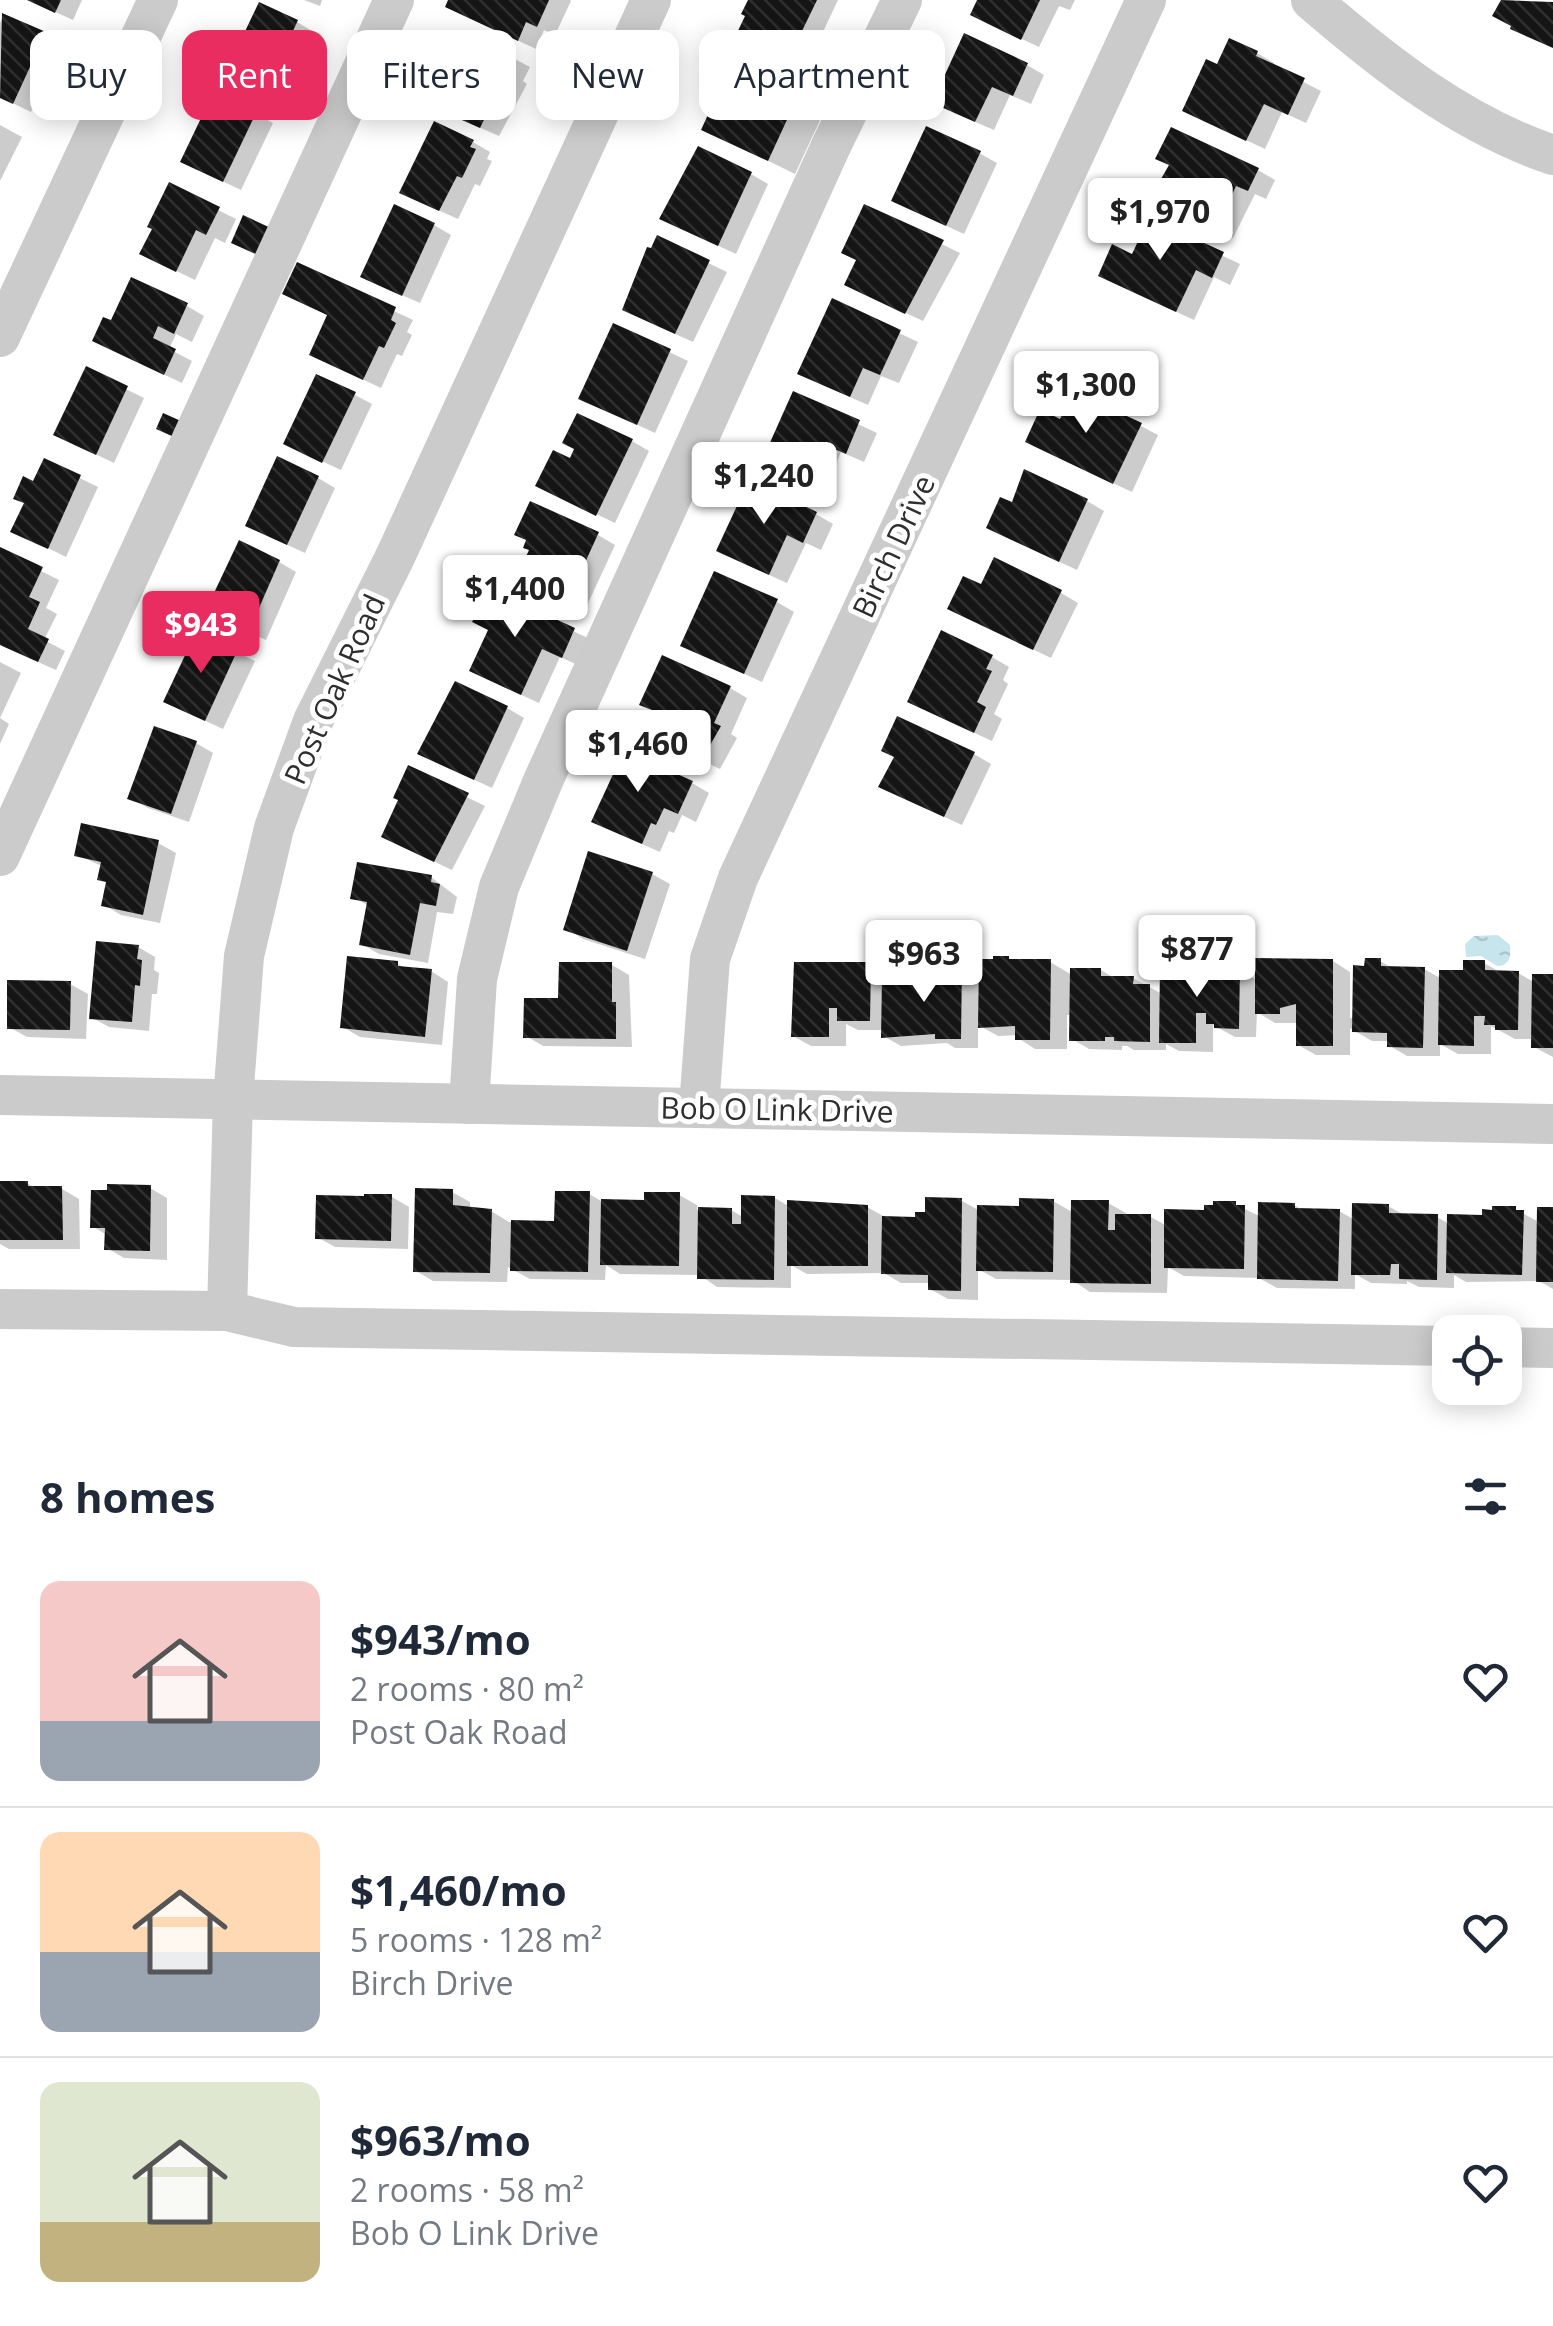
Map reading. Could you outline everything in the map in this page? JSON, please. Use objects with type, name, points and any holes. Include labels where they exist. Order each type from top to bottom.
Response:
[{"type":"street","points":[[0,337],[158,0]]},
{"type":"street","points":[[0,856],[394,0]]},
{"type":"street","name":"Post Oak Road","points":[[228,1311],[233,1100],[244,956],[274,828],[307,739],[396,556],[651,0]]},
{"type":"street","points":[[470,1104],[476,978],[499,888],[831,146],[902,0]]},
{"type":"street","name":"Birch Drive","points":[[698,1108],[710,959],[738,878],[1146,0]]},
{"type":"street","points":[[1312,0],[1373,54],[1449,107],[1553,156]]},
{"type":"street","name":"Bob O Link Drive","points":[[0,1095],[1553,1124]]},
{"type":"street","points":[[0,1309],[228,1311],[294,1327],[1432,1346]]},
{"type":"street","points":[[1522,1347],[1553,1348]]},
{"type":"water","points":[[1498,935],[1510,945],[1505,964],[1497,966],[1481,956],[1466,957],[1465,944],[1474,936]]},
{"type":"building","points":[[27,0],[61,0],[55,13]]},
{"type":"building","points":[[448,0],[549,0],[537,27],[526,22],[518,41],[516,30],[494,30],[445,7]]},
{"type":"building","points":[[748,0],[817,0],[802,30],[738,30],[745,16],[741,14]]},
{"type":"building","points":[[977,0],[1040,0],[1021,40],[970,15]]},
{"type":"building","points":[[1501,0],[1553,2],[1553,48],[1510,29],[1511,26],[1492,16]]},
{"type":"building","points":[[259,2],[298,20],[293,30],[246,30]]},
{"type":"building","points":[[2,13],[41,30],[30,30],[30,67],[13,104],[0,98]]},
{"type":"building","points":[[964,33],[1028,63],[1013,96],[992,87],[975,122],[945,109],[945,75]]},
{"type":"building","points":[[1229,38],[1258,51],[1256,56],[1305,78],[1288,115],[1264,104],[1246,141],[1182,111],[1206,59],[1217,64]]},
{"type":"building","points":[[200,120],[253,120],[223,182],[180,162]]},
{"type":"building","points":[[462,120],[484,120],[480,128]]},
{"type":"building","points":[[706,120],[787,120],[768,161],[701,130]]},
{"type":"building","points":[[434,121],[474,140],[470,147],[476,149],[439,211],[399,193]]},
{"type":"building","points":[[926,126],[981,151],[946,226],[891,201]]},
{"type":"building","points":[[1171,127],[1259,168],[1248,191],[1236,186],[1215,230],[1149,200],[1169,165],[1155,159]]},
{"type":"building","points":[[698,146],[752,172],[718,246],[659,219]]},
{"type":"building","points":[[169,182],[220,207],[206,235],[196,230],[176,272],[139,254]]},
{"type":"building","points":[[394,204],[435,223],[402,296],[360,277]]},
{"type":"building","points":[[864,204],[944,240],[905,314],[844,285],[856,260],[841,253]]},
{"type":"building","points":[[1136,212],[1224,252],[1212,278],[1196,270],[1176,312],[1098,276],[1112,244],[1132,254],[1141,235],[1128,229]]},
{"type":"building","points":[[243,215],[273,229],[260,256],[231,243]]},
{"type":"building","points":[[657,235],[710,260],[675,334],[622,310],[647,247],[651,248]]},
{"type":"building","points":[[297,262],[396,307],[391,320],[396,323],[384,348],[379,346],[363,380],[309,355],[327,315],[282,294]]},
{"type":"building","points":[[131,277],[188,303],[174,334],[158,326],[153,338],[176,349],[164,375],[92,341],[103,317],[111,320]]},
{"type":"building","points":[[832,298],[901,330],[880,375],[863,368],[850,397],[797,374]]},
{"type":"building","points":[[613,323],[671,349],[637,425],[578,399]]},
{"type":"building","points":[[86,366],[128,386],[96,455],[53,435]]},
{"type":"building","points":[[316,374],[356,392],[322,463],[283,444]]},
{"type":"building","points":[[1070,390],[1142,423],[1113,484],[1025,442],[1040,409],[1060,419]]},
{"type":"building","points":[[793,391],[860,420],[846,454],[823,444],[805,485],[760,465]]},
{"type":"building","points":[[163,413],[181,421],[174,437],[156,429]]},
{"type":"building","points":[[577,413],[633,439],[596,516],[535,486],[553,450],[570,458],[574,449],[562,443]]},
{"type":"building","points":[[277,456],[319,476],[287,545],[245,526]]},
{"type":"building","points":[[44,458],[81,475],[48,549],[10,532],[24,503],[13,499],[23,476],[33,481]]},
{"type":"building","points":[[1024,469],[1088,499],[1059,562],[986,528],[1000,497],[1012,502]]},
{"type":"building","points":[[749,480],[817,512],[803,543],[787,535],[769,575],[716,551]]},
{"type":"building","points":[[530,501],[599,532],[566,604],[515,581],[529,550],[523,548],[526,540],[514,535]]},
{"type":"building","points":[[239,540],[280,560],[248,633],[205,612]]},
{"type":"building","points":[[0,547],[43,567],[29,597],[40,602],[28,629],[49,639],[38,662],[0,645]]},
{"type":"building","points":[[994,557],[1062,590],[1033,650],[947,609],[963,576],[981,584]]},
{"type":"building","points":[[714,571],[778,599],[744,674],[680,646]]},
{"type":"building","points":[[488,588],[575,628],[562,658],[542,649],[521,695],[469,671],[488,630],[472,622]]},
{"type":"building","points":[[197,630],[238,649],[205,721],[163,702]]},
{"type":"building","points":[[941,630],[993,655],[986,669],[992,671],[977,702],[986,707],[974,733],[907,702]]},
{"type":"building","points":[[662,655],[731,686],[714,723],[721,726],[701,761],[641,734],[652,710],[639,705]]},
{"type":"building","points":[[455,681],[508,706],[474,780],[417,754]]},
{"type":"building","points":[[897,716],[975,752],[944,817],[878,787],[894,757],[881,751]]},
{"type":"building","points":[[154,726],[197,741],[171,814],[127,799]]},
{"type":"building","points":[[611,745],[693,781],[678,814],[664,808],[656,825],[651,823],[642,844],[591,822],[615,770],[602,765]]},
{"type":"building","points":[[408,765],[469,793],[434,862],[381,837]]},
{"type":"building","points":[[81,823],[159,840],[143,915],[101,906],[106,882],[97,880],[101,862],[74,856]]},
{"type":"building","points":[[588,851],[653,872],[627,951],[563,930]]},
{"type":"building","points":[[357,862],[432,875],[431,882],[440,884],[436,906],[420,903],[410,955],[359,945],[367,902],[350,899]]},
{"type":"building","points":[[96,941],[139,945],[140,986],[135,985],[132,1022],[89,1019]]},
{"type":"building","points":[[347,956],[432,969],[425,1037],[340,1028]]},
{"type":"building","points":[[1255,958],[1333,959],[1333,1046],[1296,1046],[1296,1004],[1280,1008],[1280,1014],[1255,1014]]},
{"type":"building","points":[[1365,958],[1381,958],[1381,966],[1425,967],[1423,1048],[1387,1047],[1387,1033],[1352,1032],[1353,965],[1364,966]]},
{"type":"building","points":[[979,959],[1051,959],[1050,1040],[1015,1040],[1015,1026],[978,1028]]},
{"type":"building","points":[[1463,960],[1485,960],[1485,970],[1519,971],[1518,1030],[1495,1030],[1495,1025],[1484,1025],[1485,1016],[1474,1016],[1474,1046],[1438,1045],[1439,970],[1463,970]]},
{"type":"building","points":[[559,962],[612,962],[616,1039],[523,1038],[524,998],[558,998]]},
{"type":"building","points":[[794,962],[871,962],[870,1021],[837,1021],[837,1008],[829,1008],[829,1037],[791,1037]]},
{"type":"building","points":[[1188,963],[1240,967],[1239,1029],[1214,1028],[1214,1024],[1206,1024],[1206,1013],[1196,1013],[1196,1043],[1159,1043],[1160,966]]},
{"type":"building","points":[[931,964],[962,965],[961,1039],[935,1039],[935,1034],[881,1038],[882,979],[915,976],[931,980]]},
{"type":"building","points":[[1070,968],[1101,968],[1101,976],[1134,976],[1133,984],[1150,984],[1150,1042],[1114,1041],[1114,1037],[1105,1037],[1105,1041],[1069,1041]]},
{"type":"building","points":[[1532,974],[1553,974],[1553,1048],[1531,1048]]},
{"type":"building","points":[[7,980],[71,981],[70,1030],[7,1029]]},
{"type":"building","points":[[0,1181],[62,1186],[63,1240],[0,1240]]},
{"type":"building","points":[[107,1184],[151,1185],[150,1251],[104,1250],[105,1228],[90,1228],[91,1190],[107,1190]]},
{"type":"building","points":[[415,1188],[453,1189],[453,1205],[492,1209],[490,1273],[413,1272]]},
{"type":"building","points":[[555,1191],[590,1191],[588,1272],[510,1271],[511,1220],[554,1221]]},
{"type":"building","points":[[644,1192],[680,1192],[679,1266],[600,1265],[601,1199],[644,1200]]},
{"type":"building","points":[[392,1194],[391,1241],[315,1239],[316,1195]]},
{"type":"building","points":[[741,1195],[775,1196],[774,1280],[697,1279],[698,1207],[732,1208],[732,1224],[741,1224]]},
{"type":"building","points":[[925,1197],[962,1198],[961,1291],[928,1290],[928,1275],[881,1274],[882,1216],[915,1217],[915,1212],[925,1212]]},
{"type":"building","points":[[1019,1198],[1054,1199],[1053,1272],[976,1271],[977,1205],[1019,1206]]},
{"type":"building","points":[[787,1200],[868,1205],[868,1266],[787,1266]]},
{"type":"building","points":[[1071,1200],[1109,1200],[1108,1230],[1115,1230],[1115,1214],[1151,1214],[1151,1284],[1070,1283]]},
{"type":"building","points":[[1213,1201],[1245,1205],[1244,1269],[1164,1268],[1164,1209],[1204,1210],[1204,1205],[1213,1205]]},
{"type":"building","points":[[1258,1202],[1340,1209],[1338,1281],[1257,1279]]},
{"type":"building","points":[[1352,1203],[1389,1204],[1389,1213],[1438,1214],[1437,1280],[1399,1279],[1399,1264],[1391,1264],[1390,1275],[1351,1275]]},
{"type":"building","points":[[1492,1206],[1524,1210],[1522,1275],[1446,1273],[1447,1214],[1482,1215],[1482,1209],[1492,1210]]},
{"type":"building","points":[[1537,1207],[1553,1207],[1553,1282],[1536,1282]]}]
